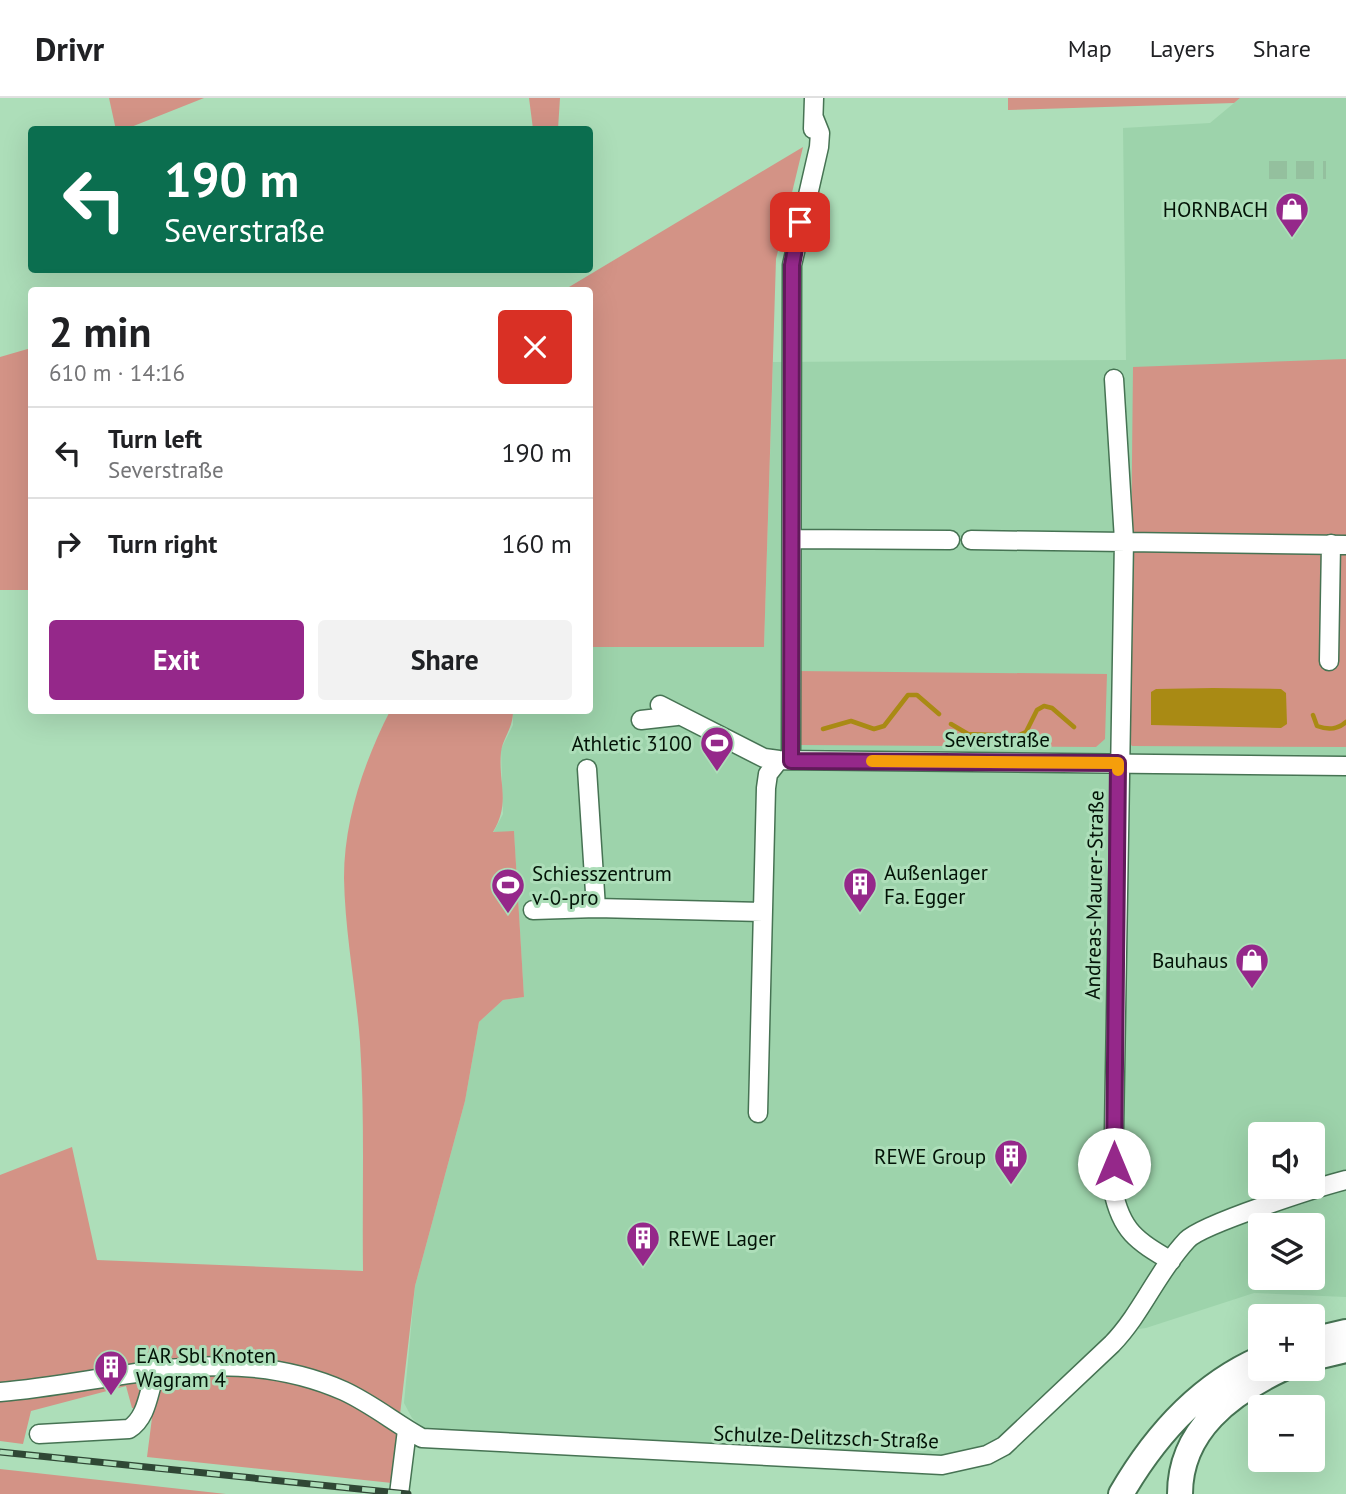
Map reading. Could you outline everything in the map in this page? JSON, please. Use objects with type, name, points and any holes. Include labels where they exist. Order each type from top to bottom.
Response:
[{"type":"highway","points":[[1325,1337],[1346,1332]]},
{"type":"highway","points":[[1325,1355],[1346,1350]]},
{"type":"highway","points":[[1121,1494],[1155,1444],[1181,1413],[1214,1384],[1248,1366]]},
{"type":"highway","points":[[1180,1494],[1184,1462],[1212,1413],[1237,1393],[1260,1381]]},
{"type":"street","points":[[758,1113],[766,788],[768,774],[785,761],[792,539],[792,265],[819,147],[820,133],[813,125],[814,98]]},
{"type":"street","name":"Andreas-Maurer-Straße","points":[[1114,379],[1124,540],[1118,763],[1113,1190],[1124,1223],[1138,1241],[1171,1261]]},
{"type":"street","points":[[792,539],[950,540]]},
{"type":"street","points":[[971,540],[1338,545],[1329,661]]},
{"type":"street","name":"Severstraße","points":[[660,705],[764,758],[785,761],[1346,766]]},
{"type":"street","points":[[641,720],[677,716]]},
{"type":"street","points":[[587,769],[596,908]]},
{"type":"street","points":[[533,910],[596,908],[763,912]]},
{"type":"street","name":"Schulze-Delitzsch-Straße","points":[[0,1392],[157,1369],[218,1364],[281,1371],[342,1390],[390,1416],[422,1438],[810,1460],[942,1465],[966,1462],[1004,1446],[1112,1344],[1128,1327],[1186,1241],[1199,1232],[1312,1189],[1346,1180]]},
{"type":"street","points":[[39,1434],[129,1429],[139,1423],[157,1369]]},
{"type":"street","points":[[399,1494],[407,1430]]},
{"type":"shaded area","points":[[109,98],[204,98],[134,126],[115,126]]},
{"type":"shaded area","points":[[529,98],[560,98],[558,126],[533,126]]},
{"type":"shaded area","points":[[1008,98],[1240,98],[1234,103],[1008,110]]},
{"type":"shaded area","points":[[1240,98],[1346,98],[1346,1297],[1254,1293],[1146,1328],[1111,1333],[1006,1435],[979,1449],[942,1456],[449,1433],[423,1429],[412,1418],[404,1403],[415,1286],[465,1101],[479,1022],[503,1000],[524,997],[514,832],[493,833],[503,814],[501,749],[513,725],[513,714],[593,714],[593,647],[764,647],[773,362],[1126,360],[1123,128],[1210,123]]},
{"type":"shaded area","points":[[803,147],[776,259],[764,647],[593,647],[593,287],[569,287]]},
{"type":"shaded area","points":[[28,349],[28,590],[0,590],[0,357]]},
{"type":"shaded area","points":[[1346,359],[1346,747],[1132,746],[1129,742],[1133,367]]},
{"type":"shaded area","points":[[796,671],[1107,674],[1105,739],[1096,747],[801,745],[796,739]]},
{"type":"shaded area","points":[[1156,689],[1281,689],[1286,693],[1287,724],[1281,728],[1151,725],[1151,692]]},
{"type":"shaded area","points":[[389,714],[512,714],[501,752],[503,802],[493,832],[514,831],[524,997],[503,1000],[479,1022],[465,1101],[415,1286],[392,1483],[147,1457],[153,1410],[132,1408],[126,1386],[31,1411],[23,1444],[0,1441],[0,1175],[72,1147],[97,1260],[363,1271],[362,1071],[344,878],[352,813],[372,750]]},
{"type":"shaded area","points":[[0,1469],[226,1494],[0,1494]]},
{"type":"waterway","points":[[823,729],[851,721],[874,729],[884,726],[908,695],[917,695],[939,714]]},
{"type":"waterway","points":[[951,724],[968,734],[1017,736],[1026,732],[1037,710],[1044,706],[1052,708],[1074,727]]},
{"type":"waterway","points":[[1313,715],[1317,726],[1325,728],[1336,728],[1346,722]]},
{"type":"tunnel","points":[[1269,170],[1326,170]]},
{"type":"railway","points":[[0,1452],[408,1494]]},
{"type":"slow traffic","points":[[872,761],[1118,763],[1118,770]]},
{"type":"place","name":"HORNBACH","points":[[1292,239]]},
{"type":"place","name":"Athletic 3100","points":[[717,773]]},
{"type":"place","name":"Außenlager Fa. Egger","points":[[860,914]]},
{"type":"place","name":"Schiesszentrum v-0-pro","points":[[508,915]]},
{"type":"place","name":"Bauhaus","points":[[1252,990]]},
{"type":"place","name":"REWE Group","points":[[1011,1186]]},
{"type":"place","name":"REWE Lager","points":[[643,1268]]},
{"type":"place","name":"EAR Sbl Knoten Wagram 4","points":[[111,1397]]},
{"type":"route","points":[[800,222],[792,265],[791,761],[1118,763],[1114,1164]]}]
